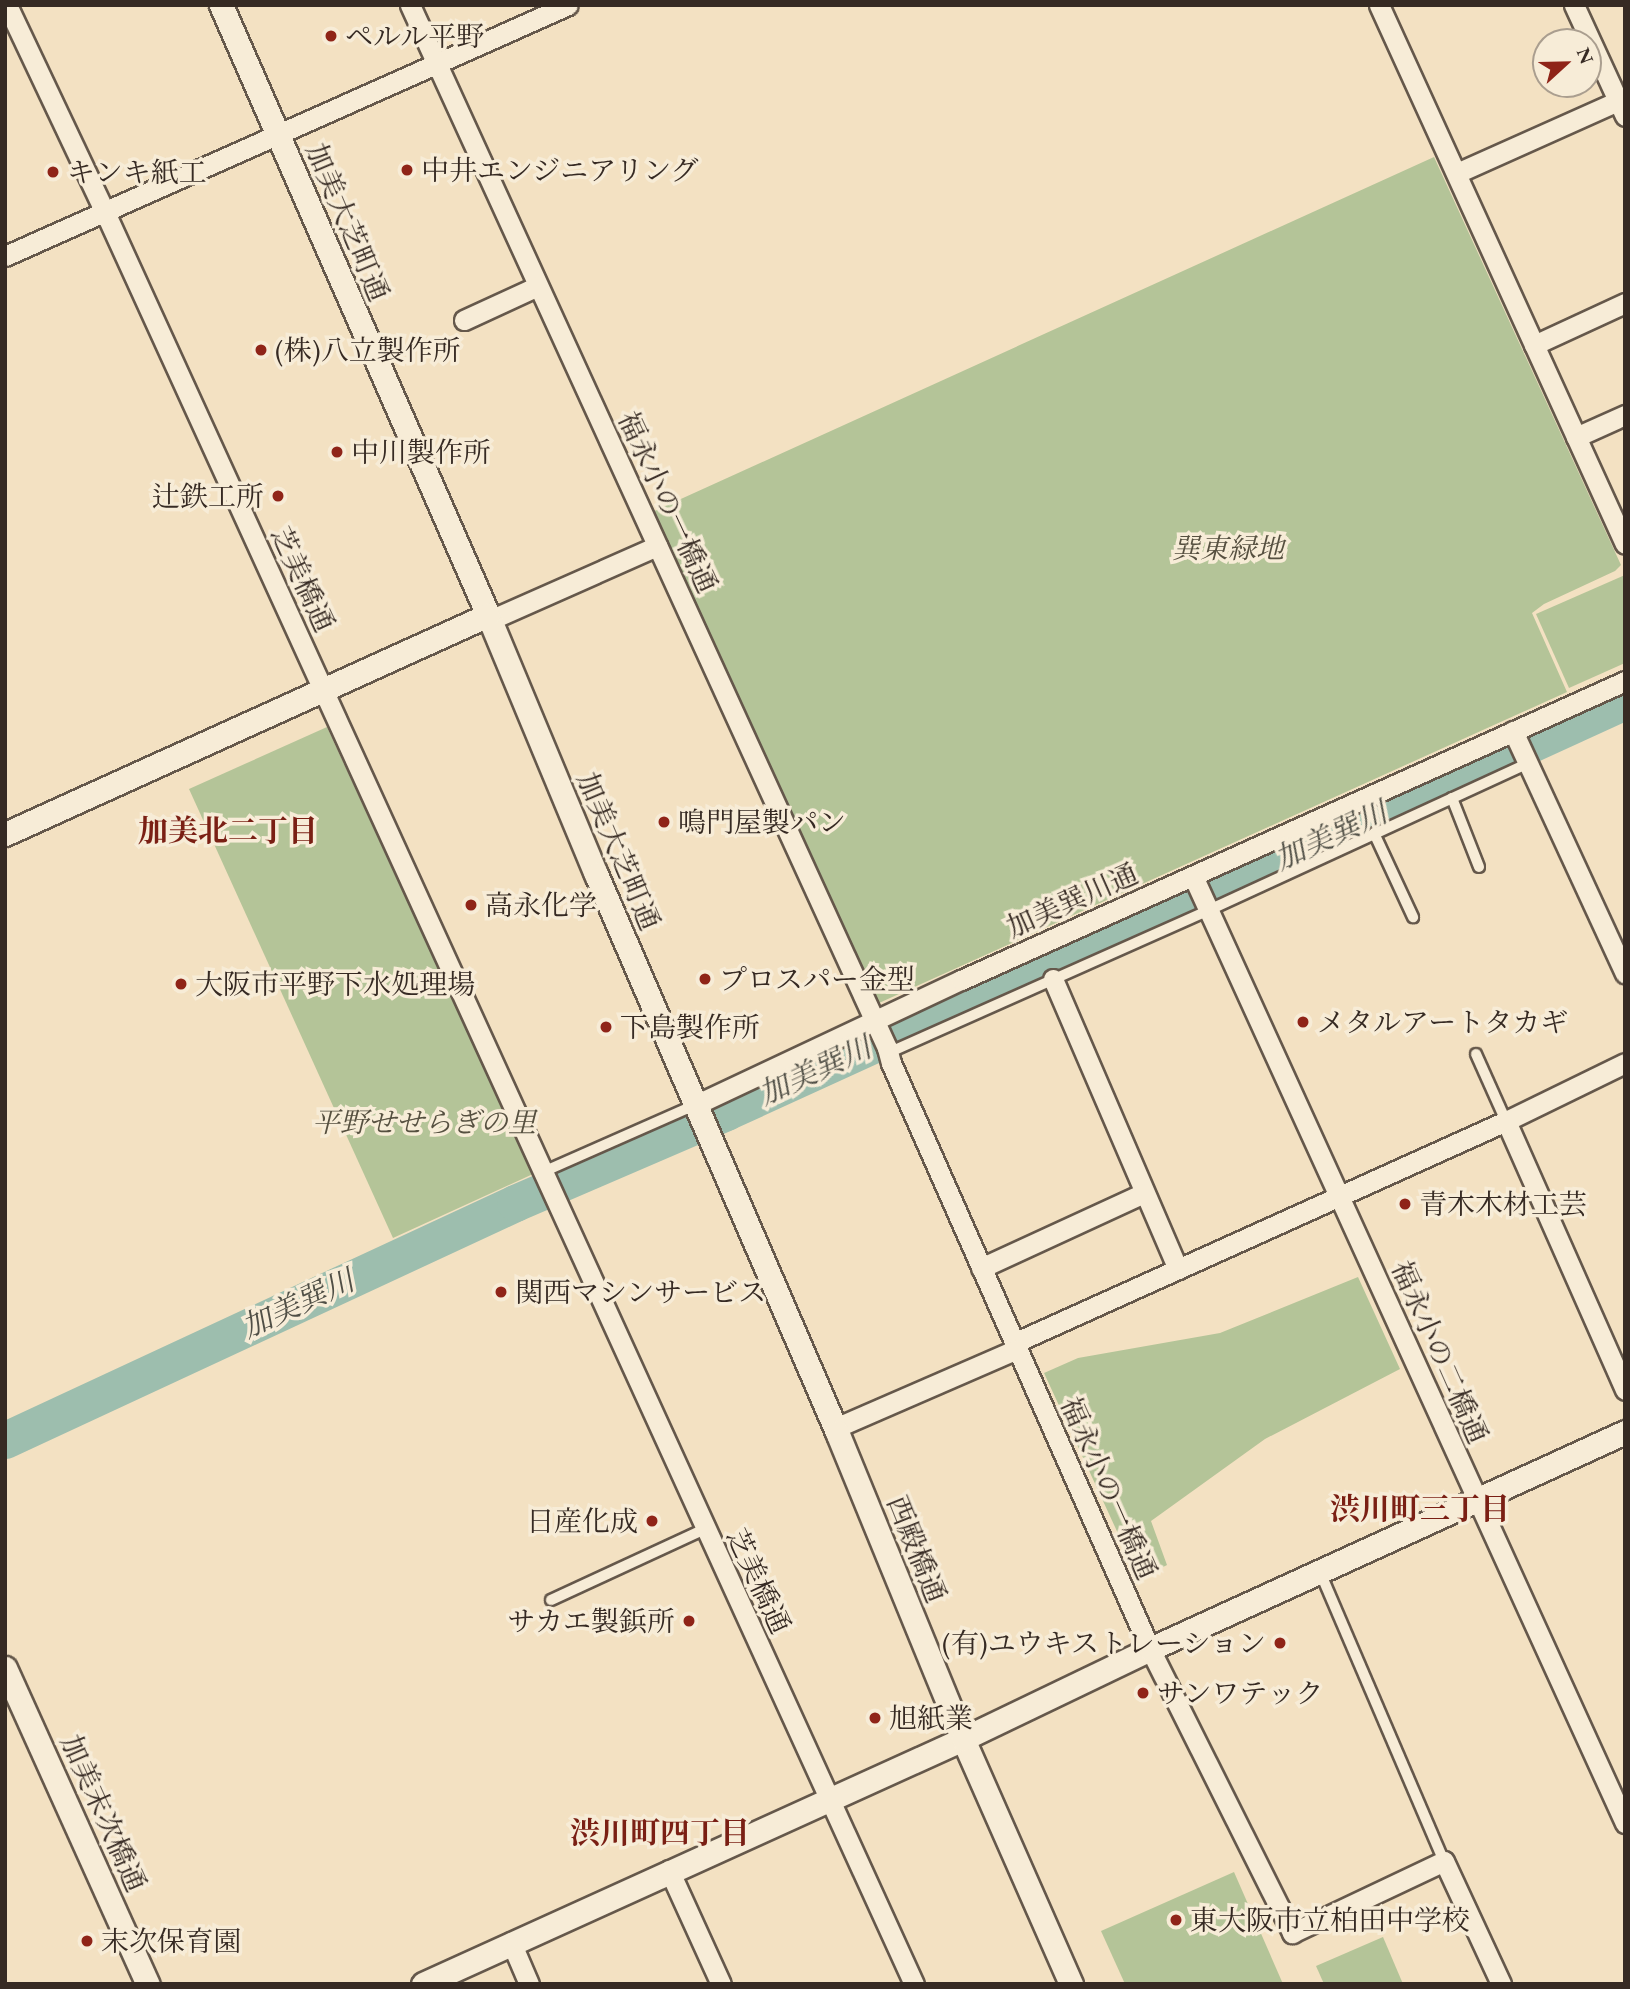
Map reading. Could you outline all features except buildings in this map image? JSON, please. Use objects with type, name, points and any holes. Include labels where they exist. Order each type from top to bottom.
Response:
[{"type":"street","name":"加美大芝町通","points":[[221,5],[489,617],[708,1136]]},
{"type":"street","name":"福永小の一橋通","points":[[410,5],[657,546],[744,729],[1150,1649],[1292,1933],[1444,1861]]},
{"type":"street","points":[[5,256],[568,5]]},
{"type":"street","points":[[1379,5],[1625,544]]},
{"type":"street","points":[[1457,173],[1622,105],[1574,5]]},
{"type":"street","name":"芝美橋通","points":[[9,17],[104,210],[914,1984]]},
{"type":"street","points":[[464,320],[538,286]]},
{"type":"street","points":[[1534,345],[1625,303]]},
{"type":"street","points":[[1576,437],[1625,415]]},
{"type":"street","points":[[5,834],[323,690],[657,546]]},
{"type":"street","name":"加美巽川通","points":[[697,1110],[882,1038],[1193,877],[1625,681]]},
{"type":"street","points":[[1513,731],[1625,973]]},
{"type":"street","name":"福永小の二橋通","points":[[1193,877],[1625,1823]]},
{"type":"street","points":[[1053,979],[1178,1269]]},
{"type":"street","points":[[837,1432],[840,1426],[1506,1121],[1625,1063]]},
{"type":"street","points":[[1506,1121],[1625,1390]]},
{"type":"street","name":"西殿橋通","points":[[708,1136],[837,1432],[963,1738],[1071,1984]]},
{"type":"street","points":[[981,1268],[1144,1193]]},
{"type":"street","points":[[423,1984],[1625,1432]]},
{"type":"street","name":"加美末次橋通","points":[[5,1668],[148,1984]]},
{"type":"street","points":[[1444,1861],[1502,1984]]},
{"type":"street","points":[[669,1870],[721,1984]]},
{"type":"street","points":[[511,1942],[530,1984]]},
{"type":"lane","points":[[882,1038],[1053,979],[1452,798],[1526,760]]},
{"type":"lane","points":[[1452,798],[1479,867]]},
{"type":"lane","points":[[1374,833],[1413,917]]},
{"type":"lane","points":[[1476,1054],[1506,1121]]},
{"type":"lane","name":"加美巽川通","points":[[544,1175],[697,1110]]},
{"type":"lane","points":[[551,1600],[705,1529]]},
{"type":"lane","points":[[1320,1571],[1444,1861]]},
{"type":"green space","name":"巽東緑地","points":[[1434,157],[1621,565],[1615,571],[1544,604],[1532,613],[1567,692],[879,1003],[873,1000],[650,513]]},
{"type":"green space","points":[[1625,575],[1625,663],[1569,688],[1536,614]]},
{"type":"green space","name":"平野せせらぎの里","points":[[327,727],[533,1174],[393,1238],[189,789]]},
{"type":"green space","points":[[1358,1277],[1400,1369],[1265,1439],[1151,1521],[1167,1565],[1139,1579],[1044,1373],[1078,1358],[1220,1333]]},
{"type":"green space","points":[[1234,1872],[1283,1984],[1125,1984],[1101,1931]]},
{"type":"green space","points":[[1383,1937],[1403,1984],[1324,1984],[1316,1966]]},
{"type":"waterway","name":"加美巽川","points":[[5,1440],[515,1203],[726,1112],[1625,701]]},
{"type":"place","name":"ペルル平野","points":[[331,36]]},
{"type":"place","name":"中井エンジニアリング","points":[[407,170]]},
{"type":"place","name":"キンキ紙工","points":[[53,172]]},
{"type":"place","name":"(株)八立製作所","points":[[261,350]]},
{"type":"place","name":"中川製作所","points":[[337,452]]},
{"type":"place","name":"辻鉄工所","points":[[278,496]]},
{"type":"place","name":"鳴門屋製パン","points":[[664,822]]},
{"type":"place","name":"高永化学","points":[[471,905]]},
{"type":"place","name":"プロスパー金型","points":[[705,979]]},
{"type":"place","name":"大阪市平野下水処理場","points":[[181,984]]},
{"type":"place","name":"メタルアートタカギ","points":[[1303,1022]]},
{"type":"place","name":"下島製作所","points":[[606,1027]]},
{"type":"place","name":"青木木材工芸","points":[[1405,1204]]},
{"type":"place","name":"関西マシンサービス","points":[[501,1292]]},
{"type":"place","name":"日産化成","points":[[652,1521]]},
{"type":"place","name":"サカエ製鋲所","points":[[689,1621]]},
{"type":"place","name":"(有)ユウキストレーション","points":[[1280,1643]]},
{"type":"place","name":"サンワテック","points":[[1143,1693]]},
{"type":"place","name":"旭紙業","points":[[875,1718]]},
{"type":"place","name":"東大阪市立柏田中学校","points":[[1176,1920]]},
{"type":"place","name":"末次保育園","points":[[87,1941]]},
{"type":"district","name":"加美北二丁目","points":[[228,831]]},
{"type":"district","name":"渋川町三丁目","points":[[1420,1509]]},
{"type":"district","name":"渋川町四丁目","points":[[660,1833]]}]
